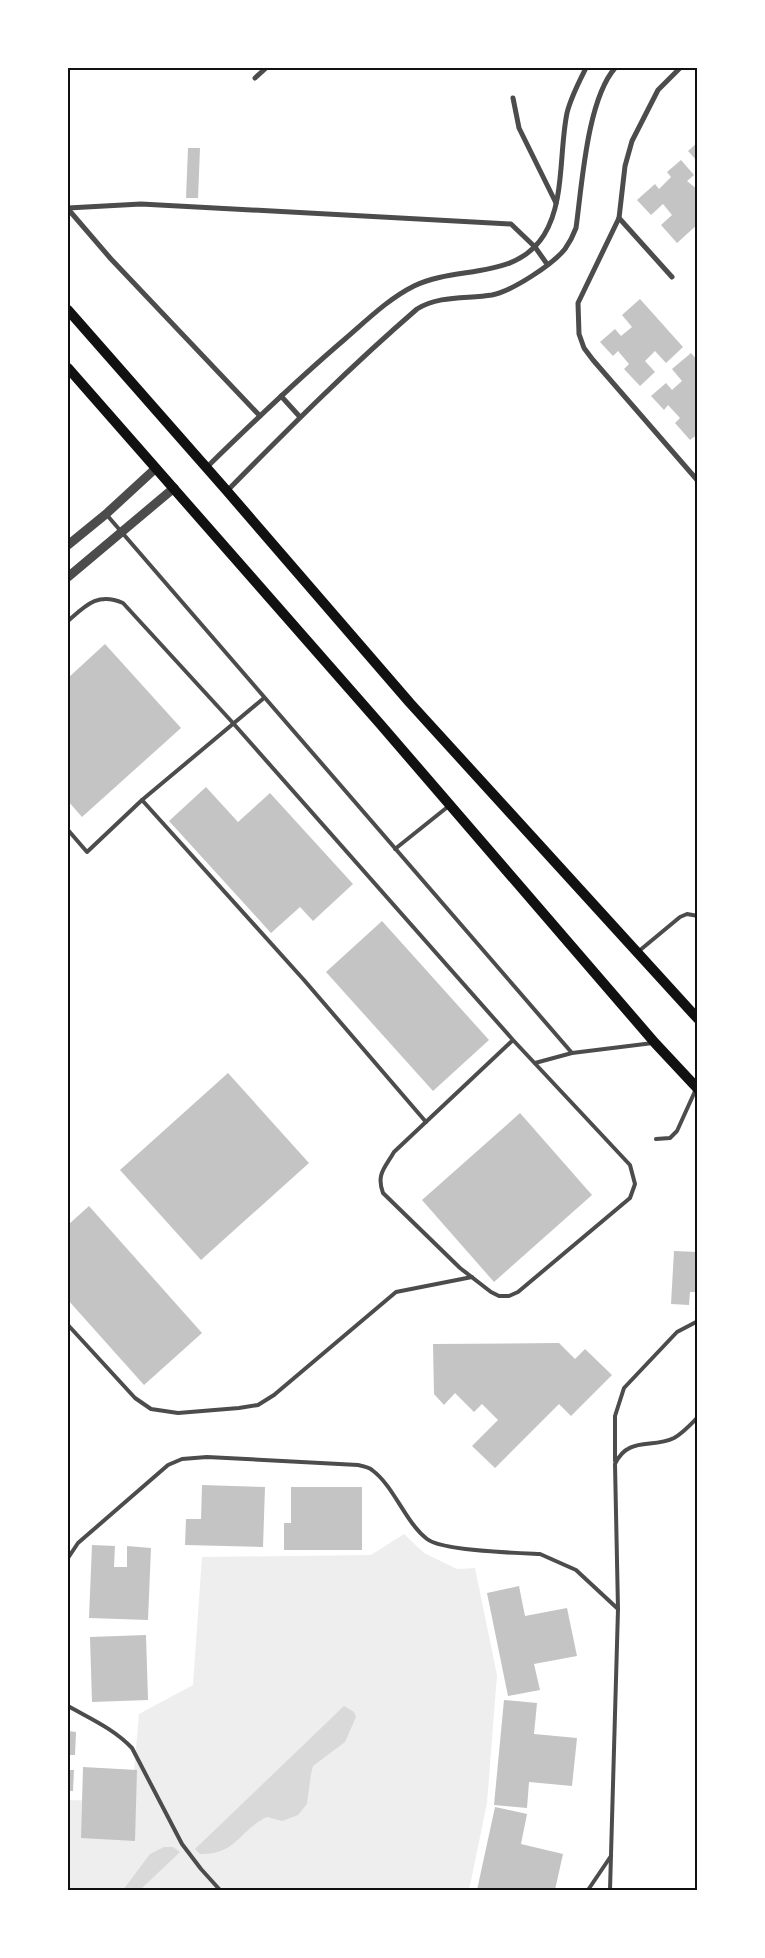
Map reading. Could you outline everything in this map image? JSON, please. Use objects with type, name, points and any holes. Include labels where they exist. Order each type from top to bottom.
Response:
[{"type":"main road","points":[[68,310],[410,703],[698,1018]]},
{"type":"main road","points":[[68,368],[697,1089]]},
{"type":"street","points":[[254,78],[266,68]]},
{"type":"street","points":[[205,468],[281,396],[374,314],[404,292],[435,278],[506,265],[520,260],[535,247],[544,236],[556,204],[568,112],[576,88],[586,68]]},
{"type":"street","points":[[227,491],[300,416],[365,354],[417,309],[437,300],[493,295],[514,288],[564,251],[576,228],[590,131],[596,103],[606,78],[615,68]]},
{"type":"street","points":[[680,68],[658,90],[632,141],[625,166],[619,218],[578,303],[579,334],[584,348],[593,360],[698,481]]},
{"type":"street","points":[[513,98],[519,128],[556,204]]},
{"type":"street","points":[[68,208],[141,204],[511,224],[535,247],[548,264]]},
{"type":"street","points":[[68,208],[111,259],[260,416]]},
{"type":"street","points":[[619,218],[672,277]]},
{"type":"street","points":[[281,396],[300,416]]},
{"type":"street","points":[[68,545],[106,514],[156,468]]},
{"type":"street","points":[[68,577],[174,488]]},
{"type":"lane","points":[[106,514],[120,533],[572,1053]]},
{"type":"lane","points":[[68,621],[88,603],[99,599],[112,598],[123,603],[233,723],[513,1040],[630,1165],[635,1184],[630,1198],[518,1292],[509,1296],[499,1296],[460,1268],[383,1193],[379,1182],[381,1174],[394,1152],[513,1040]]},
{"type":"lane","points":[[68,833],[87,852],[142,800],[264,698]]},
{"type":"lane","points":[[142,800],[304,980],[426,1122]]},
{"type":"lane","points":[[395,849],[450,805]]},
{"type":"lane","points":[[637,952],[680,917],[687,914],[698,916]]},
{"type":"lane","points":[[535,1063],[572,1053],[655,1043]]},
{"type":"lane","points":[[656,1139],[670,1138],[677,1131],[697,1089]]},
{"type":"lane","points":[[68,1325],[135,1398],[151,1410],[178,1414],[239,1408],[258,1405],[274,1395],[396,1292],[472,1277]]},
{"type":"lane","points":[[610,1890],[618,1609],[615,1416],[624,1388],[677,1332],[698,1321]]},
{"type":"lane","points":[[615,1464],[620,1455],[628,1449],[640,1444],[674,1438],[698,1416]]},
{"type":"lane","points":[[68,1558],[78,1543],[168,1465],[182,1458],[207,1457],[358,1465],[371,1468],[381,1478],[406,1515],[427,1539],[444,1546],[540,1554],[554,1559],[576,1570],[618,1609]]},
{"type":"lane","points":[[68,1706],[121,1736],[132,1748],[182,1844],[220,1890]]},
{"type":"lane","points":[[588,1890],[611,1856]]},
{"type":"shaded area","points":[[404,1534],[424,1553],[457,1569],[475,1568],[497,1675],[487,1803],[469,1890],[68,1890],[68,1800],[105,1801],[133,1783],[139,1714],[193,1685],[202,1557],[371,1555]]},
{"type":"shaded area","points":[[344,1706],[354,1712],[356,1717],[345,1742],[313,1766],[307,1804],[298,1815],[282,1821],[267,1817],[250,1828],[237,1841],[222,1850],[200,1854],[195,1849]]},
{"type":"shaded area","points":[[164,1847],[173,1847],[180,1852],[140,1890],[123,1890],[150,1854]]},
{"type":"building","points":[[698,142],[698,162],[688,151]]},
{"type":"building","points":[[188,148],[200,148],[198,198],[186,198]]},
{"type":"building","points":[[681,160],[694,175],[687,181],[698,190],[698,224],[677,243],[661,225],[672,215],[663,204],[651,215],[637,200],[655,184],[659,189],[671,177],[667,172]]},
{"type":"building","points":[[640,299],[683,347],[666,363],[655,351],[645,361],[655,372],[640,386],[624,369],[629,364],[618,351],[613,356],[600,342],[615,329],[621,336],[632,327],[622,315]]},
{"type":"building","points":[[691,353],[698,361],[698,413],[696,415],[698,417],[698,434],[690,440],[675,423],[680,418],[668,405],[664,410],[651,396],[666,383],[672,390],[682,381],[672,369]]},
{"type":"building","points":[[105,644],[181,728],[82,817],[68,801],[68,678]]},
{"type":"building","points":[[206,787],[238,822],[270,793],[353,884],[313,921],[300,907],[271,933],[169,821]]},
{"type":"building","points":[[382,921],[489,1040],[433,1091],[326,972]]},
{"type":"building","points":[[228,1073],[309,1163],[201,1260],[120,1170]]},
{"type":"building","points":[[520,1113],[592,1195],[494,1282],[422,1200]]},
{"type":"building","points":[[89,1206],[202,1333],[144,1385],[68,1300],[68,1225]]},
{"type":"building","points":[[674,1251],[698,1252],[698,1292],[690,1292],[689,1305],[671,1304]]},
{"type":"building","points":[[559,1343],[575,1359],[585,1349],[612,1375],[571,1416],[559,1404],[495,1468],[472,1446],[498,1420],[482,1404],[474,1412],[455,1393],[444,1405],[434,1394],[433,1344]]},
{"type":"building","points":[[202,1485],[265,1487],[263,1547],[185,1545],[186,1519],[201,1519]]},
{"type":"building","points":[[291,1487],[362,1487],[362,1550],[284,1550],[284,1523],[291,1523]]},
{"type":"building","points":[[92,1545],[115,1546],[114,1567],[127,1567],[127,1546],[151,1548],[148,1620],[89,1618]]},
{"type":"building","points":[[519,1586],[525,1616],[567,1608],[577,1656],[534,1664],[540,1690],[508,1696],[487,1593]]},
{"type":"building","points":[[146,1635],[148,1700],[92,1702],[90,1637]]},
{"type":"building","points":[[504,1700],[537,1703],[534,1734],[577,1738],[572,1786],[529,1782],[527,1808],[494,1805]]},
{"type":"building","points":[[68,1731],[76,1732],[75,1755],[69,1755],[69,1758],[68,1758]]},
{"type":"building","points":[[83,1767],[137,1770],[135,1841],[81,1838]]},
{"type":"building","points":[[68,1770],[74,1770],[73,1791],[68,1791]]},
{"type":"building","points":[[495,1807],[527,1814],[521,1844],[563,1854],[555,1890],[477,1890]]}]
